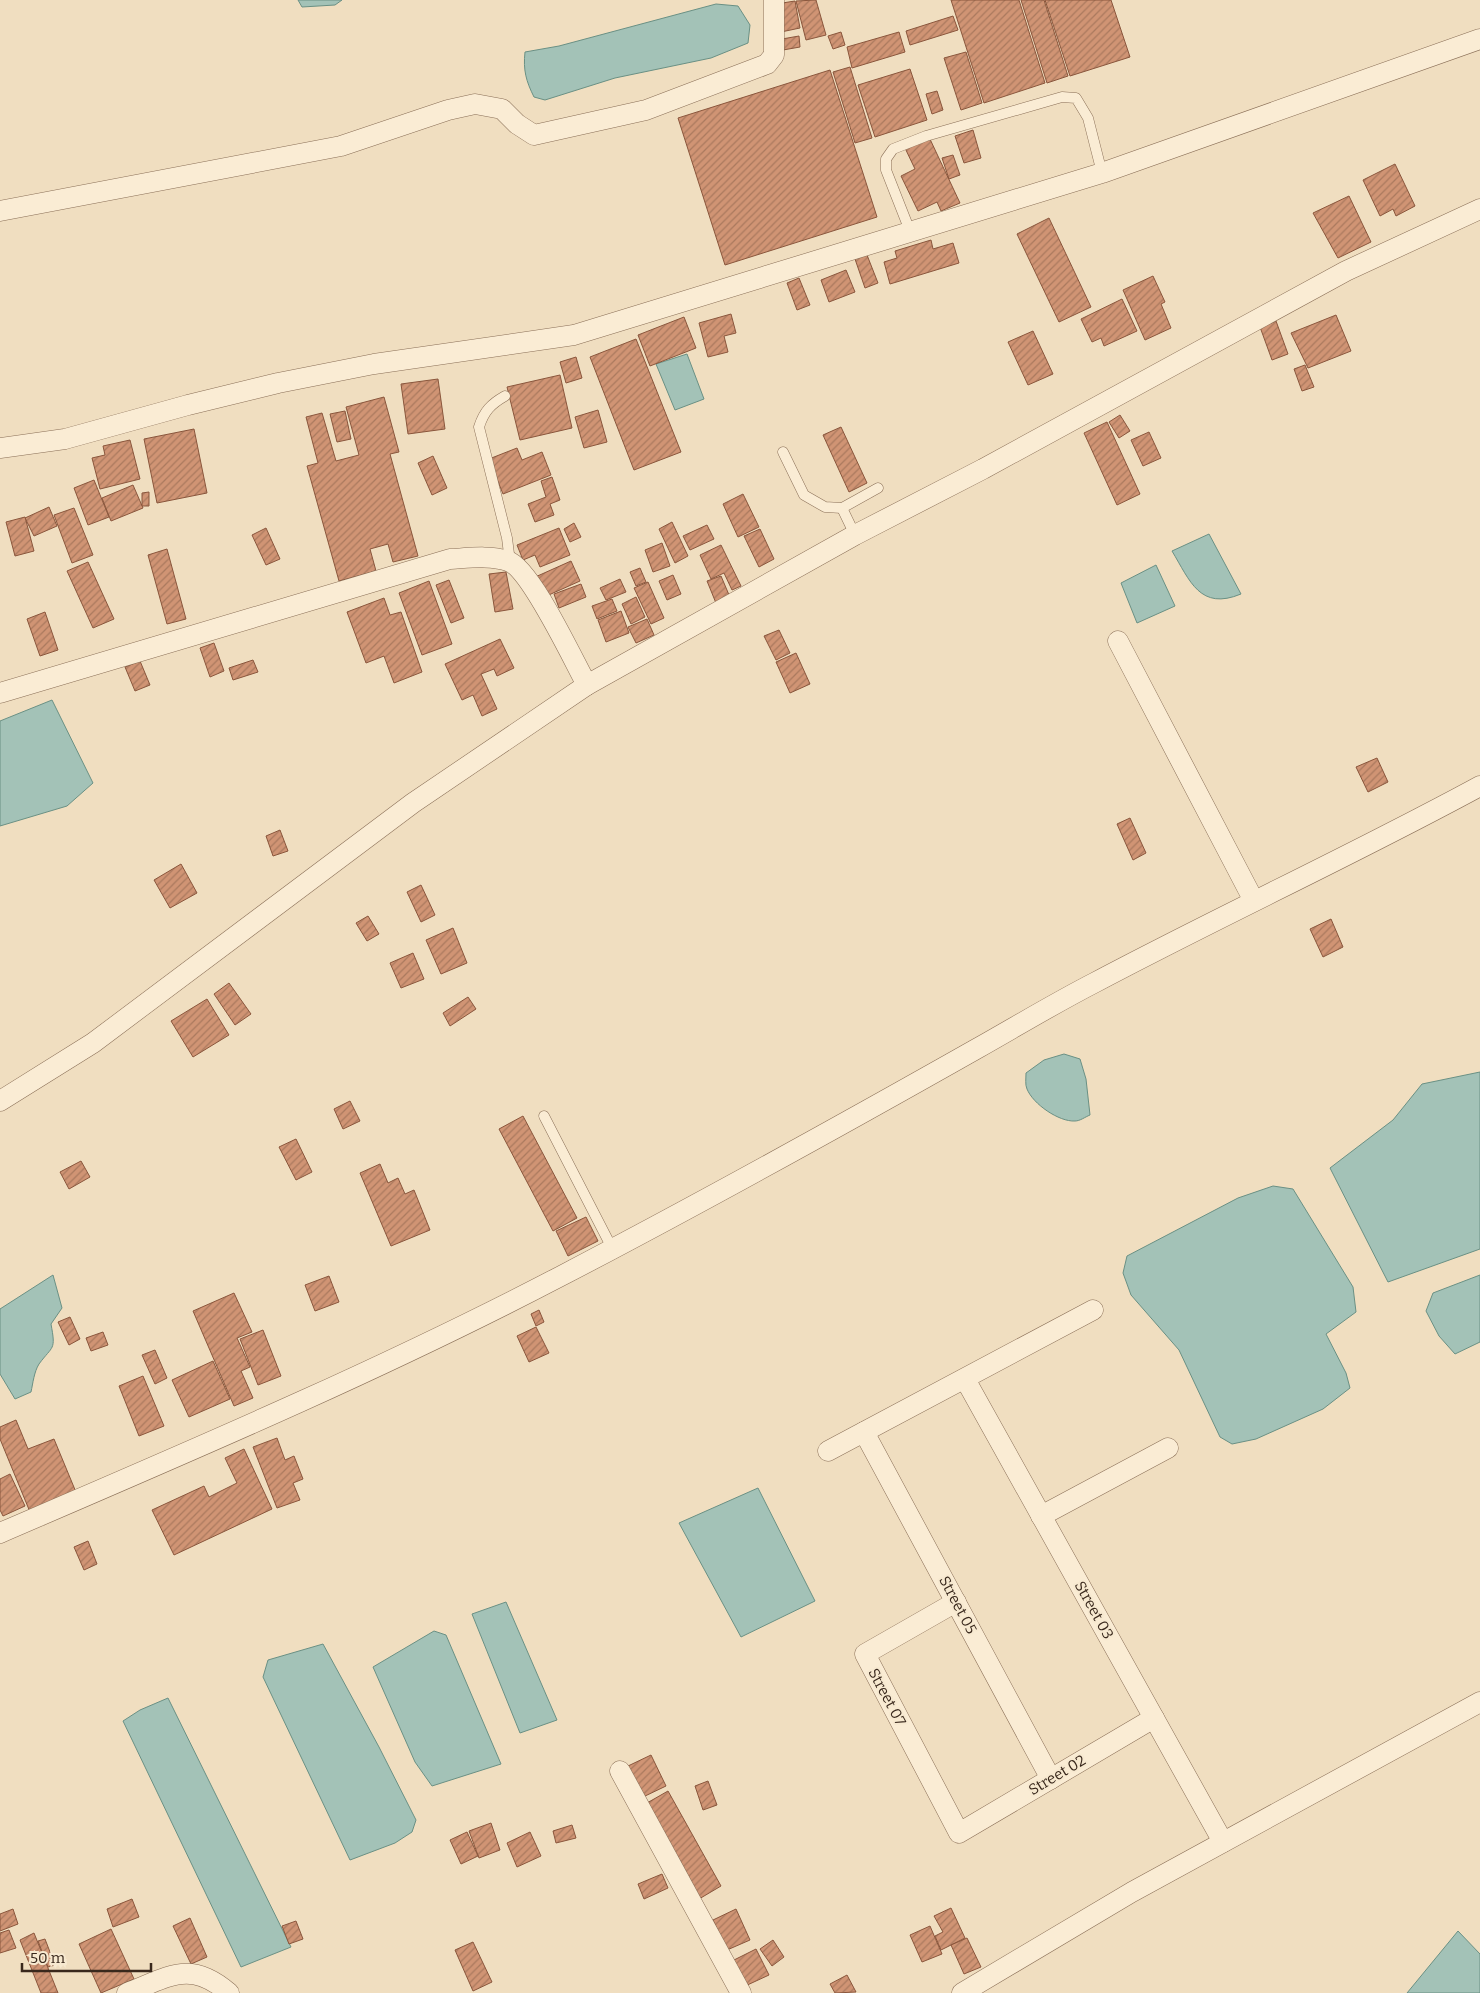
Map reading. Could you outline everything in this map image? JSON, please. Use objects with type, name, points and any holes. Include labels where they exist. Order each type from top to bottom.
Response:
[{"type":"street","points":[[0,211],[341,146],[448,110],[475,104],[502,109],[517,124],[534,135],[646,110],[767,64],[774,55],[774,0]]},
{"type":"street","points":[[0,448],[65,439],[188,405],[297,379],[374,364],[574,335],[1102,174],[1480,39]]},
{"type":"street","points":[[0,1101],[93,1042],[413,802],[587,685],[855,535],[983,468],[1346,271],[1480,209]]},
{"type":"street","points":[[0,693],[450,559],[485,558],[510,562],[529,579],[587,685]]},
{"type":"street","points":[[1118,641],[1254,901]]},
{"type":"street","points":[[0,1533],[148,1470],[428,1341],[678,1214],[1092,983],[1381,839],[1480,786]]},
{"type":"street","points":[[828,1451],[1093,1310]]},
{"type":"street","name":"Street 03","points":[[964,1379],[1223,1842]]},
{"type":"street","name":"Street 05","points":[[864,1432],[1051,1779]]},
{"type":"street","points":[[1041,1516],[1168,1448]]},
{"type":"street","name":"Street 07","points":[[956,1602],[865,1654],[959,1833]]},
{"type":"street","points":[[962,1993],[1132,1892],[1480,1702]]},
{"type":"street","name":"Street 02","points":[[959,1833],[1154,1718]]},
{"type":"street","points":[[620,1771],[741,1993]]},
{"type":"street","points":[[126,1993],[180,1972],[214,1980],[229,1993]]},
{"type":"lane","points":[[910,231],[886,170],[886,159],[892,149],[926,136],[1062,96],[1076,98],[1088,118],[1102,174]]},
{"type":"lane","points":[[505,396],[493,403],[484,413],[479,427],[507,538],[510,562]]},
{"type":"lane","points":[[783,452],[804,495],[825,507],[842,508],[878,488]]},
{"type":"lane","points":[[842,508],[855,535]]},
{"type":"lane","points":[[544,1116],[612,1248]]},
{"type":"water","points":[[298,0],[342,0],[335,5],[302,7]]},
{"type":"water","points":[[716,4],[738,6],[750,25],[748,43],[711,58],[615,78],[545,100],[534,97],[526,75],[524,64],[525,52],[559,46]]},
{"type":"water","points":[[687,354],[704,399],[675,410],[656,364]]},
{"type":"water","points":[[1209,534],[1241,594],[1215,599],[1206,596],[1191,582],[1172,551]]},
{"type":"water","points":[[1156,565],[1175,606],[1137,623],[1121,583]]},
{"type":"water","points":[[52,700],[93,783],[67,806],[0,826],[0,721]]},
{"type":"water","points":[[1064,1054],[1080,1059],[1086,1079],[1090,1115],[1077,1121],[1062,1119],[1047,1111],[1030,1095],[1026,1086],[1026,1073],[1044,1060]]},
{"type":"water","points":[[1480,1072],[1480,1249],[1388,1282],[1330,1168],[1393,1120],[1422,1084]]},
{"type":"water","points":[[1273,1186],[1293,1189],[1353,1287],[1356,1312],[1326,1334],[1346,1373],[1350,1388],[1323,1409],[1256,1439],[1232,1444],[1220,1437],[1179,1350],[1131,1295],[1123,1273],[1127,1256],[1238,1198]]},
{"type":"water","points":[[53,1275],[62,1308],[51,1324],[53,1344],[37,1367],[31,1392],[15,1399],[0,1374],[0,1309]]},
{"type":"water","points":[[1480,1275],[1480,1342],[1455,1354],[1439,1336],[1426,1311],[1433,1293]]},
{"type":"water","points":[[758,1488],[815,1601],[741,1637],[679,1523]]},
{"type":"water","points":[[506,1602],[557,1720],[520,1733],[472,1614]]},
{"type":"water","points":[[434,1631],[446,1635],[501,1764],[432,1786],[415,1762],[373,1667]]},
{"type":"water","points":[[323,1644],[416,1820],[412,1832],[395,1843],[350,1860],[263,1677],[268,1660]]},
{"type":"water","points":[[168,1698],[291,1947],[241,1967],[123,1721],[140,1710]]},
{"type":"water","points":[[1458,1931],[1480,1954],[1480,1993],[1407,1993]]},
{"type":"building","points":[[816,0],[826,35],[806,40],[796,1]]},
{"type":"building","points":[[951,0],[1019,0],[1045,83],[984,103]]},
{"type":"building","points":[[1021,0],[1044,0],[1068,76],[1047,83]]},
{"type":"building","points":[[1045,0],[1111,0],[1130,57],[1070,76]]},
{"type":"building","points":[[795,1],[800,28],[781,32],[776,4]]},
{"type":"building","points":[[953,16],[958,30],[910,45],[906,31]]},
{"type":"building","points":[[841,32],[845,45],[833,49],[828,36]]},
{"type":"building","points":[[899,32],[905,52],[852,68],[847,47]]},
{"type":"building","points":[[799,36],[800,47],[783,50],[782,39]]},
{"type":"building","points":[[966,52],[982,103],[961,110],[944,58]]},
{"type":"building","points":[[850,67],[872,138],[855,143],[833,72]]},
{"type":"building","points":[[910,69],[927,120],[875,137],[858,85]]},
{"type":"building","points":[[830,70],[877,217],[725,265],[678,118]]},
{"type":"building","points":[[937,91],[943,110],[932,114],[926,94]]},
{"type":"building","points":[[973,130],[981,158],[964,163],[955,136]]},
{"type":"building","points":[[929,137],[960,203],[941,211],[937,202],[918,211],[901,176],[915,169],[905,148]]},
{"type":"building","points":[[953,155],[960,175],[949,179],[942,158]]},
{"type":"building","points":[[1395,164],[1415,206],[1396,216],[1393,209],[1380,216],[1363,180]]},
{"type":"building","points":[[1349,196],[1371,242],[1338,258],[1313,213]]},
{"type":"building","points":[[1049,218],[1091,307],[1059,322],[1017,234]]},
{"type":"building","points":[[931,240],[933,249],[953,243],[959,263],[890,284],[884,262],[897,258],[895,251]]},
{"type":"building","points":[[867,255],[878,283],[865,288],[855,259]]},
{"type":"building","points":[[846,270],[855,292],[829,302],[821,280]]},
{"type":"building","points":[[1153,276],[1165,302],[1161,304],[1171,328],[1145,340],[1123,290]]},
{"type":"building","points":[[799,278],[810,305],[797,310],[787,283]]},
{"type":"building","points":[[1122,299],[1137,331],[1104,346],[1101,338],[1092,342],[1081,319]]},
{"type":"building","points":[[731,314],[736,333],[724,336],[728,352],[708,357],[699,323]]},
{"type":"building","points":[[1336,315],[1351,351],[1308,368],[1291,333]]},
{"type":"building","points":[[684,317],[696,348],[650,366],[638,335]]},
{"type":"building","points":[[1276,321],[1288,354],[1272,360],[1260,327]]},
{"type":"building","points":[[1033,331],[1053,374],[1028,385],[1008,342]]},
{"type":"building","points":[[636,339],[681,452],[634,470],[590,357]]},
{"type":"building","points":[[576,357],[582,378],[566,383],[560,362]]},
{"type":"building","points":[[1305,365],[1314,387],[1302,391],[1294,369]]},
{"type":"building","points":[[560,375],[572,428],[520,440],[507,387]]},
{"type":"building","points":[[438,379],[445,429],[408,434],[401,384]]},
{"type":"building","points":[[384,397],[399,452],[390,454],[418,556],[393,562],[388,544],[370,549],[376,571],[339,581],[307,466],[318,463],[306,417],[322,413],[336,461],[359,455],[346,407]]},
{"type":"building","points":[[598,410],[607,442],[584,448],[575,417]]},
{"type":"building","points":[[345,411],[351,439],[337,442],[330,414]]},
{"type":"building","points":[[1120,415],[1130,431],[1119,438],[1109,422]]},
{"type":"building","points":[[1107,422],[1140,494],[1117,505],[1084,433]]},
{"type":"building","points":[[841,427],[867,483],[849,492],[823,435]]},
{"type":"building","points":[[194,429],[207,493],[157,503],[144,439]]},
{"type":"building","points":[[1149,432],[1161,458],[1143,466],[1131,440]]},
{"type":"building","points":[[130,440],[140,479],[100,489],[92,458],[105,455],[103,446]]},
{"type":"building","points":[[517,448],[522,460],[542,452],[551,475],[503,494],[489,459]]},
{"type":"building","points":[[433,456],[447,488],[432,495],[418,463]]},
{"type":"building","points":[[552,477],[560,500],[550,504],[554,515],[535,522],[528,504],[546,497],[541,481]]},
{"type":"building","points":[[94,480],[109,517],[88,525],[74,488]]},
{"type":"building","points":[[133,485],[143,508],[111,521],[102,498]]},
{"type":"building","points":[[149,492],[149,506],[142,506],[142,493]]},
{"type":"building","points":[[743,494],[759,527],[738,537],[723,504]]},
{"type":"building","points":[[49,507],[57,526],[34,536],[25,518]]},
{"type":"building","points":[[74,508],[93,555],[72,563],[54,515]]},
{"type":"building","points":[[25,517],[34,551],[15,556],[6,522]]},
{"type":"building","points":[[672,522],[688,556],[675,563],[659,529]]},
{"type":"building","points":[[574,523],[581,537],[570,542],[564,529]]},
{"type":"building","points":[[707,525],[714,539],[690,550],[683,536]]},
{"type":"building","points":[[266,528],[280,559],[266,565],[252,535]]},
{"type":"building","points":[[559,528],[570,555],[540,567],[535,555],[523,560],[517,545]]},
{"type":"building","points":[[760,529],[774,559],[759,567],[744,536]]},
{"type":"building","points":[[662,543],[670,566],[653,572],[645,550]]},
{"type":"building","points":[[721,545],[741,586],[732,590],[724,573],[711,579],[700,555]]},
{"type":"building","points":[[167,549],[186,619],[167,624],[148,555]]},
{"type":"building","points":[[571,561],[580,581],[542,598],[533,578]]},
{"type":"building","points":[[88,562],[114,619],[93,628],[67,571]]},
{"type":"building","points":[[640,568],[646,582],[636,586],[630,572]]},
{"type":"building","points":[[506,572],[513,609],[495,612],[489,574]]},
{"type":"building","points":[[673,575],[681,594],[667,600],[659,581]]},
{"type":"building","points":[[721,576],[732,602],[718,608],[707,581]]},
{"type":"building","points":[[620,579],[626,592],[606,600],[600,588]]},
{"type":"building","points":[[449,580],[464,618],[451,623],[436,585]]},
{"type":"building","points":[[429,581],[452,644],[422,655],[399,593]]},
{"type":"building","points":[[648,582],[664,618],[651,624],[634,588]]},
{"type":"building","points":[[581,584],[586,597],[559,608],[554,594]]},
{"type":"building","points":[[636,597],[645,617],[631,624],[622,604]]},
{"type":"building","points":[[384,598],[390,615],[401,612],[422,672],[394,683],[384,656],[366,663],[347,612]]},
{"type":"building","points":[[612,599],[617,611],[597,619],[592,606]]},
{"type":"building","points":[[621,611],[629,633],[606,642],[598,620]]},
{"type":"building","points":[[45,612],[58,650],[40,656],[27,619]]},
{"type":"building","points":[[647,619],[654,635],[636,643],[628,627]]},
{"type":"building","points":[[779,630],[790,653],[776,660],[764,636]]},
{"type":"building","points":[[500,639],[514,668],[497,676],[494,669],[481,674],[497,709],[482,716],[473,695],[462,700],[445,664]]},
{"type":"building","points":[[214,643],[224,671],[210,677],[200,648]]},
{"type":"building","points":[[796,653],[810,684],[790,693],[776,662]]},
{"type":"building","points":[[253,660],[258,672],[233,680],[229,668]]},
{"type":"building","points":[[140,661],[150,685],[135,691],[125,667]]},
{"type":"building","points":[[1377,758],[1388,782],[1368,792],[1356,767]]},
{"type":"building","points":[[1130,818],[1146,853],[1133,860],[1117,824]]},
{"type":"building","points":[[280,830],[288,851],[273,856],[266,836]]},
{"type":"building","points":[[181,864],[197,893],[170,908],[154,880]]},
{"type":"building","points":[[421,885],[435,915],[421,922],[407,892]]},
{"type":"building","points":[[368,916],[379,934],[367,941],[356,923]]},
{"type":"building","points":[[1331,919],[1343,947],[1323,957],[1310,929]]},
{"type":"building","points":[[453,928],[467,963],[441,974],[426,940]]},
{"type":"building","points":[[413,953],[424,979],[401,988],[390,963]]},
{"type":"building","points":[[229,983],[251,1014],[235,1025],[214,994]]},
{"type":"building","points":[[468,997],[476,1009],[450,1026],[443,1013]]},
{"type":"building","points":[[207,999],[229,1035],[193,1057],[171,1021]]},
{"type":"building","points":[[350,1101],[360,1121],[343,1129],[334,1109]]},
{"type":"building","points":[[523,1116],[577,1218],[553,1231],[499,1129]]},
{"type":"building","points":[[296,1139],[312,1172],[296,1180],[279,1147]]},
{"type":"building","points":[[81,1161],[90,1177],[69,1189],[60,1172]]},
{"type":"building","points":[[380,1164],[388,1183],[398,1178],[405,1194],[414,1190],[430,1230],[391,1246],[360,1173]]},
{"type":"building","points":[[586,1217],[598,1241],[568,1256],[556,1231]]},
{"type":"building","points":[[329,1276],[339,1302],[315,1311],[305,1285]]},
{"type":"building","points":[[234,1293],[252,1332],[237,1338],[250,1367],[241,1371],[253,1398],[234,1406],[193,1311]]},
{"type":"building","points":[[539,1310],[544,1322],[536,1326],[531,1314]]},
{"type":"building","points":[[70,1317],[80,1339],[69,1345],[58,1322]]},
{"type":"building","points":[[536,1327],[549,1353],[529,1362],[517,1336]]},
{"type":"building","points":[[263,1330],[281,1376],[258,1385],[240,1339]]},
{"type":"building","points":[[103,1332],[108,1345],[91,1351],[86,1338]]},
{"type":"building","points":[[155,1350],[167,1378],[155,1384],[142,1355]]},
{"type":"building","points":[[213,1361],[230,1399],[189,1417],[172,1380]]},
{"type":"building","points":[[143,1376],[164,1426],[139,1436],[119,1386]]},
{"type":"building","points":[[16,1420],[28,1449],[54,1439],[78,1497],[30,1512],[0,1439],[0,1427]]},
{"type":"building","points":[[277,1438],[285,1460],[294,1456],[303,1479],[293,1483],[300,1500],[277,1508],[253,1447]]},
{"type":"building","points":[[244,1449],[272,1509],[174,1555],[152,1510],[204,1486],[209,1497],[237,1483],[225,1458]]},
{"type":"building","points":[[10,1474],[25,1506],[3,1516],[0,1510],[0,1479]]},
{"type":"building","points":[[88,1541],[97,1564],[84,1570],[74,1547]]},
{"type":"building","points":[[651,1755],[666,1786],[643,1797],[628,1766]]},
{"type":"building","points":[[708,1781],[717,1805],[703,1810],[695,1786]]},
{"type":"building","points":[[668,1791],[721,1886],[699,1899],[647,1803]]},
{"type":"building","points":[[491,1823],[500,1850],[479,1858],[469,1831]]},
{"type":"building","points":[[572,1825],[576,1838],[556,1843],[553,1831]]},
{"type":"building","points":[[467,1832],[478,1856],[461,1864],[450,1840]]},
{"type":"building","points":[[530,1832],[541,1856],[517,1867],[507,1843]]},
{"type":"building","points":[[662,1874],[668,1888],[644,1899],[638,1884]]},
{"type":"building","points":[[132,1899],[139,1917],[113,1927],[107,1909]]},
{"type":"building","points":[[951,1908],[965,1938],[941,1950],[935,1936],[943,1932],[934,1916]]},
{"type":"building","points":[[13,1909],[18,1924],[0,1931],[0,1914]]},
{"type":"building","points":[[736,1909],[750,1940],[727,1950],[713,1920]]},
{"type":"building","points":[[190,1918],[207,1957],[191,1964],[173,1926]]},
{"type":"building","points":[[296,1921],[303,1939],[289,1944],[282,1926]]},
{"type":"building","points":[[930,1926],[942,1954],[922,1962],[910,1935]]},
{"type":"building","points":[[111,1929],[134,1979],[101,1993],[79,1944]]},
{"type":"building","points":[[9,1930],[16,1948],[0,1953],[0,1933]]},
{"type":"building","points":[[34,1933],[58,1993],[41,1993],[20,1940]]},
{"type":"building","points":[[967,1938],[981,1967],[964,1974],[951,1945]]},
{"type":"building","points":[[45,1939],[55,1965],[48,1967],[38,1941]]},
{"type":"building","points":[[773,1940],[784,1957],[772,1966],[760,1949]]},
{"type":"building","points":[[473,1942],[492,1982],[473,1991],[455,1950]]},
{"type":"building","points":[[756,1949],[769,1975],[743,1987],[734,1960]]},
{"type":"building","points":[[847,1975],[856,1992],[835,1993],[830,1984]]}]
